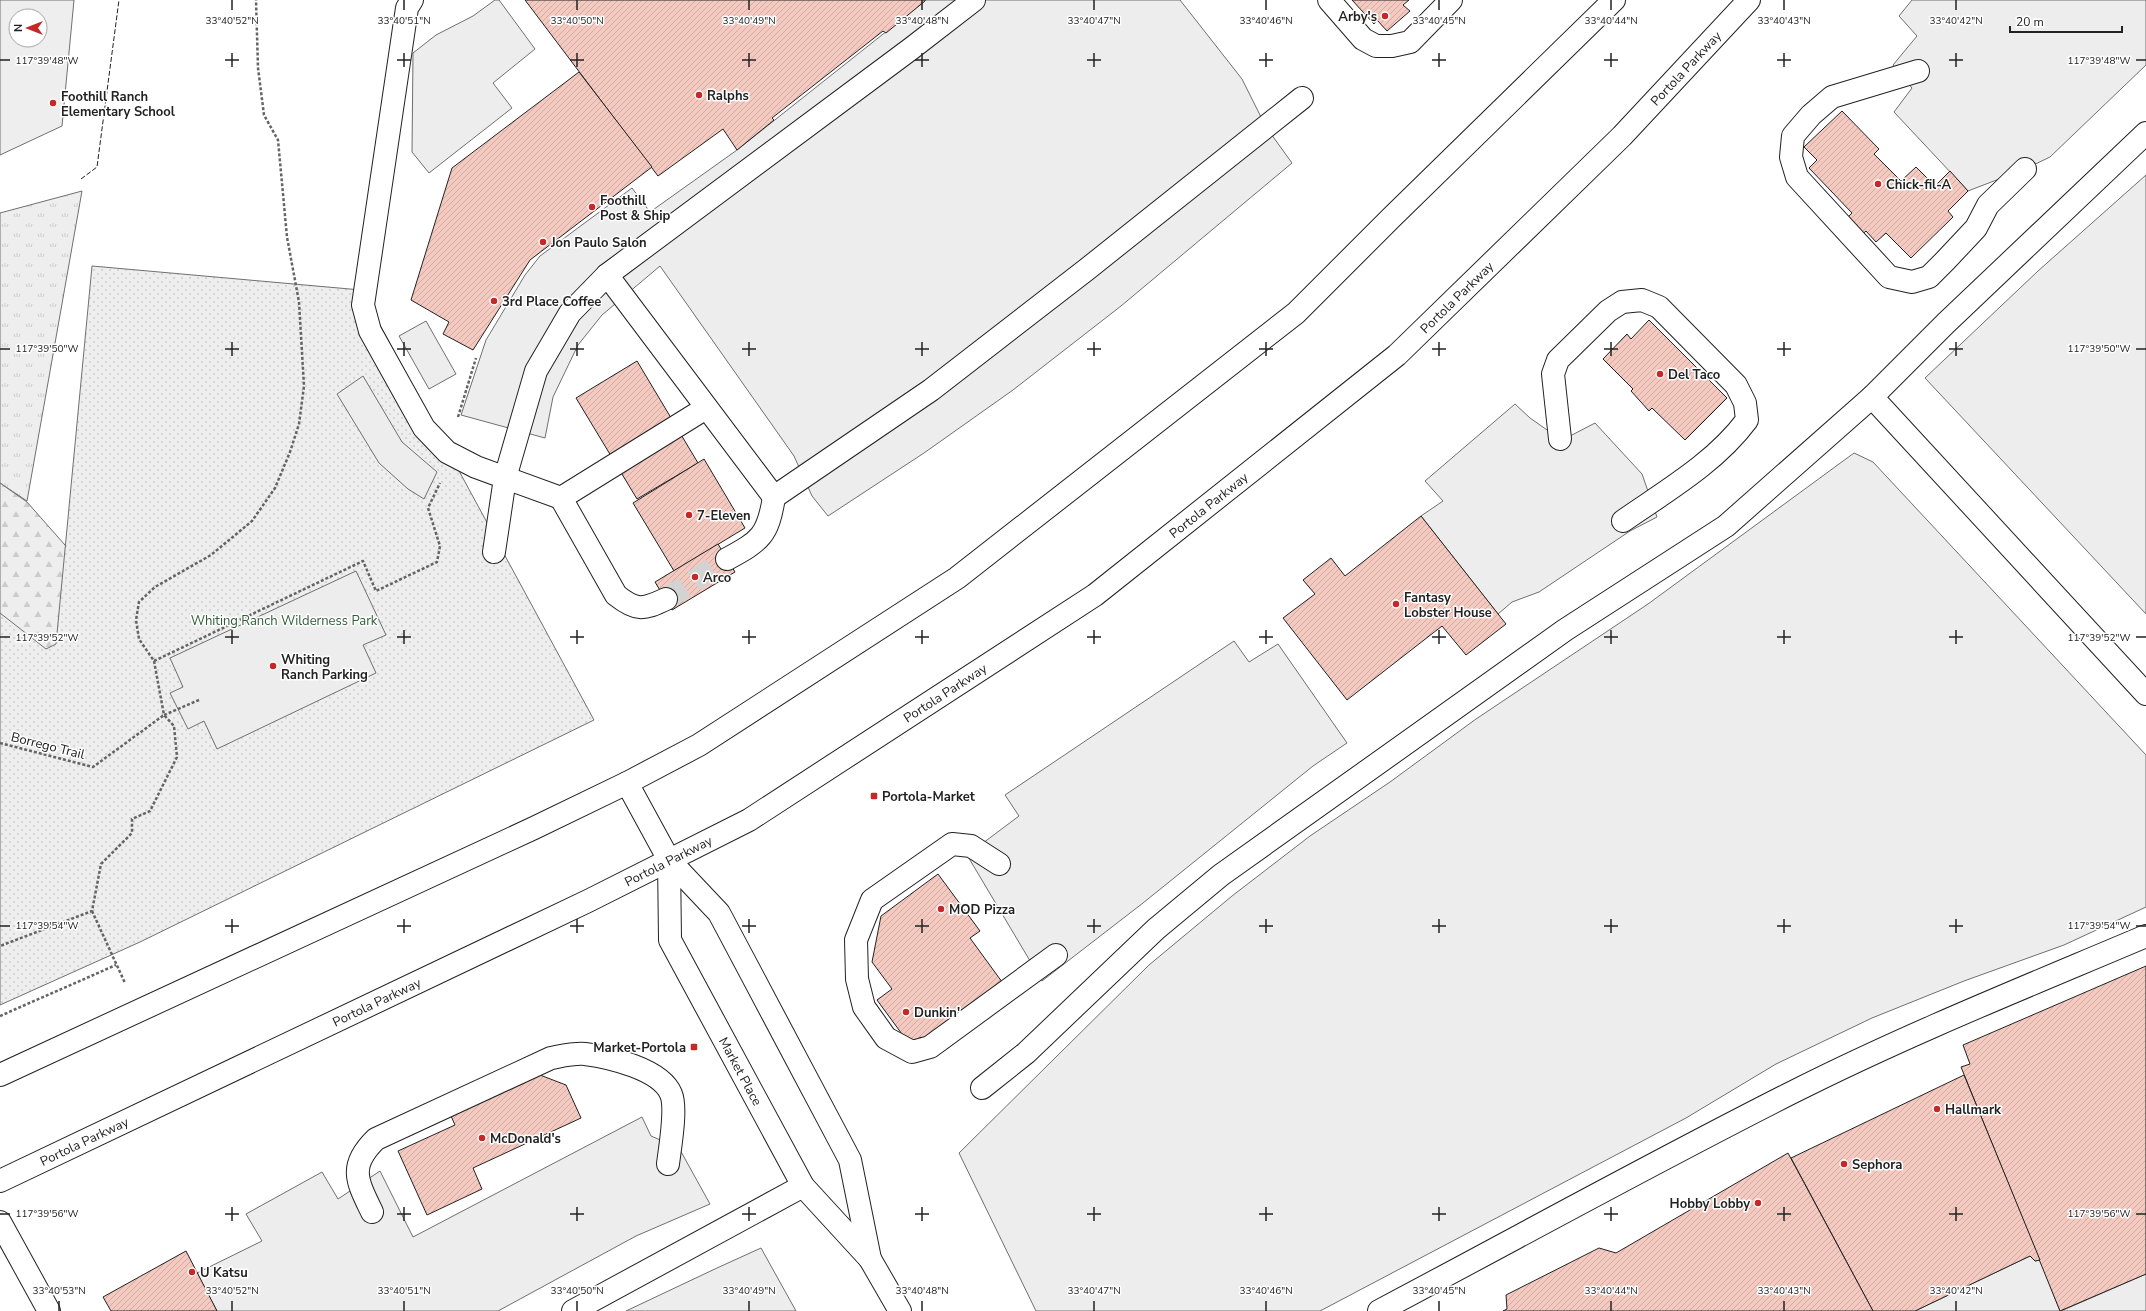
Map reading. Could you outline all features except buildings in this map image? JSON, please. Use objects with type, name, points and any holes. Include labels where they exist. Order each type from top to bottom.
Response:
[{"type":"main road","points":[[412,0],[408,8],[363,305],[370,331],[424,428],[447,452],[476,467],[561,498],[616,595],[630,606],[640,608],[650,606],[666,599]]},
{"type":"main road","points":[[494,552],[505,478],[536,371],[570,313],[607,275],[912,48],[974,0]]},
{"type":"main road","points":[[1329,0],[1363,39],[1376,46],[1392,46],[1410,42],[1451,0]]},
{"type":"main road","points":[[0,1075],[627,783],[699,746],[957,578],[1296,313],[1392,216],[1614,0]]},
{"type":"main road","name":"Portola Parkway","points":[[0,1181],[588,901],[749,820],[1095,595],[1391,360],[1622,136],[1749,0]]},
{"type":"main road","points":[[1918,71],[1832,97],[1811,115],[1793,136],[1791,157],[1797,177],[1889,277],[1912,282],[1929,277],[1976,228],[1988,205],[2025,169]]},
{"type":"main road","points":[[774,497],[937,385],[1086,270],[1302,98]]},
{"type":"main road","points":[[982,1088],[1026,1053],[1156,929],[1221,875],[1565,630],[1726,526],[1872,397],[1946,323],[2146,133]]},
{"type":"main road","points":[[607,275],[774,497],[771,517],[763,534],[752,545],[727,559]]},
{"type":"main road","points":[[1560,439],[1553,374],[1558,360],[1608,311],[1622,302],[1642,300],[1659,307],[1736,385],[1745,403],[1747,420],[1734,437],[1709,460],[1623,521]]},
{"type":"main road","points":[[1872,397],[2146,694]]},
{"type":"main road","points":[[561,498],[706,408]]},
{"type":"main road","name":"Market Place","points":[[627,783],[669,860],[718,913],[850,1160],[870,1259]]},
{"type":"main road","points":[[999,864],[971,846],[952,844],[872,900],[856,940],[857,979],[864,1007],[886,1038],[912,1052],[930,1047],[1056,955]]},
{"type":"main road","name":"Market Place","points":[[669,860],[670,940],[803,1186],[870,1259],[900,1311]]},
{"type":"main road","points":[[1379,1311],[1698,1139],[1793,1092],[1884,1048],[2146,936]]},
{"type":"main road","points":[[372,1212],[358,1184],[356,1168],[365,1150],[376,1139],[552,1058],[566,1055],[584,1054],[641,1068],[656,1076],[671,1094],[673,1116],[668,1164]]},
{"type":"main road","points":[[573,1311],[803,1186]]},
{"type":"main road","points":[[0,1222],[49,1311]]},
{"type":"path","points":[[137,1012],[92,911],[101,864],[132,833],[132,819],[150,811],[177,757],[174,726],[164,715],[154,661],[139,639],[136,620],[139,602],[155,587],[211,556],[252,521],[275,488],[290,452],[299,424],[304,386],[299,302],[287,237],[278,140],[264,115],[258,68],[256,0]]},
{"type":"path","points":[[154,661],[363,561],[376,591],[437,562],[440,546],[428,508],[443,477],[447,452],[476,358]]},
{"type":"path","points":[[164,715],[200,700]]},
{"type":"path","name":"Borrego Trail","points":[[0,743],[93,767],[164,715]]},
{"type":"path","points":[[0,946],[92,911]]},
{"type":"path","points":[[0,1016],[116,964]]},
{"type":"green space","points":[[0,0],[74,0],[62,126],[0,155]]},
{"type":"green space","points":[[82,191],[27,501],[0,483],[0,213]]},
{"type":"green space","name":"Whiting Ranch Wilderness Park","points":[[92,266],[361,290],[594,720],[140,942],[0,1005],[0,613],[46,649],[56,644]]},
{"type":"green space","points":[[0,483],[27,502],[118,605],[0,1002]]},
{"type":"shaded area","points":[[495,0],[499,0],[535,49],[493,83],[512,108],[429,173],[412,152],[413,53],[436,35],[473,16]]},
{"type":"shaded area","points":[[926,0],[1180,0],[1242,79],[1266,127],[1292,163],[1121,306],[1013,390],[924,453],[828,516],[812,496],[794,456],[660,266],[602,315],[578,345],[553,397],[545,438],[461,415],[486,340],[525,275],[540,256],[632,188],[650,212],[737,150]]},
{"type":"shaded area","points":[[1912,0],[2146,0],[2146,65],[2050,157],[2025,169],[1968,191],[1894,112],[1912,88],[1893,65],[1917,36],[1899,16]]},
{"type":"shaded area","points":[[2146,175],[2146,614],[1925,378],[2038,271]]},
{"type":"shaded area","points":[[426,321],[456,374],[429,389],[399,336]]},
{"type":"shaded area","points":[[363,376],[402,442],[437,472],[424,499],[408,489],[379,463],[337,394]]},
{"type":"shaded area","points":[[1515,404],[1530,418],[1560,439],[1572,435],[1595,423],[1642,474],[1657,517],[1630,531],[1539,592],[1512,602],[1498,614],[1421,516],[1443,501],[1425,481]]},
{"type":"shaded area","points":[[1854,453],[1873,462],[2146,755],[2146,907],[2064,945],[1964,981],[1872,1018],[1776,1064],[1686,1118],[1320,1311],[1036,1311],[959,1153],[1149,965],[1232,896],[1310,836],[1390,782],[1476,719],[1648,604]]},
{"type":"shaded area","name":"Whiting Ranch Parking","points":[[356,571],[386,635],[363,645],[376,673],[217,749],[204,721],[188,729],[170,693],[183,687],[170,658]]},
{"type":"shaded area","points":[[1234,641],[1249,662],[1278,644],[1347,743],[1313,766],[1143,903],[1042,981],[967,855],[1019,816],[1005,795]]},
{"type":"shaded area","points":[[642,1117],[651,1136],[679,1148],[710,1204],[636,1236],[498,1311],[217,1311],[197,1273],[262,1241],[246,1214],[322,1172],[338,1199],[380,1171],[413,1237]]},
{"type":"shaded area","points":[[761,1248],[796,1311],[626,1311],[717,1268]]},
{"type":"shaded area","points":[[2030,1256],[2035,1261],[2040,1260],[2060,1311],[1915,1311]]},
{"type":"shaded area","points":[[2146,1274],[2146,1311],[2061,1311]]},
{"type":"tunnel","points":[[666,599],[727,559]]},
{"type":"fence","points":[[81,179],[97,167],[119,0]]},
{"type":"place","name":"Arby's","points":[[1385,16]]},
{"type":"place","name":"Ralphs","points":[[699,95]]},
{"type":"place","name":"Foothill Ranch Elementary School","points":[[53,103]]},
{"type":"place","name":"Chick-fil-A","points":[[1878,184]]},
{"type":"place","name":"Foothill Post & Ship","points":[[592,207]]},
{"type":"place","name":"Jon Paulo Salon","points":[[543,242]]},
{"type":"place","name":"3rd Place Coffee","points":[[494,301]]},
{"type":"place","name":"Del Taco","points":[[1660,374]]},
{"type":"place","name":"7-Eleven","points":[[689,515]]},
{"type":"place","name":"Arco","points":[[695,577]]},
{"type":"place","name":"Fantasy Lobster House","points":[[1396,604]]},
{"type":"place","name":"Whiting Ranch Parking","points":[[273,666]]},
{"type":"place","name":"Portola-Market","points":[[874,796]]},
{"type":"place","name":"MOD Pizza","points":[[941,909]]},
{"type":"place","name":"Dunkin'","points":[[906,1012]]},
{"type":"place","name":"Market-Portola","points":[[694,1047]]},
{"type":"place","name":"Hallmark","points":[[1937,1109]]},
{"type":"place","name":"McDonald's","points":[[482,1138]]},
{"type":"place","name":"Sephora","points":[[1844,1164]]},
{"type":"place","name":"Hobby Lobby","points":[[1758,1203]]},
{"type":"place","name":"U Katsu","points":[[192,1272]]}]
